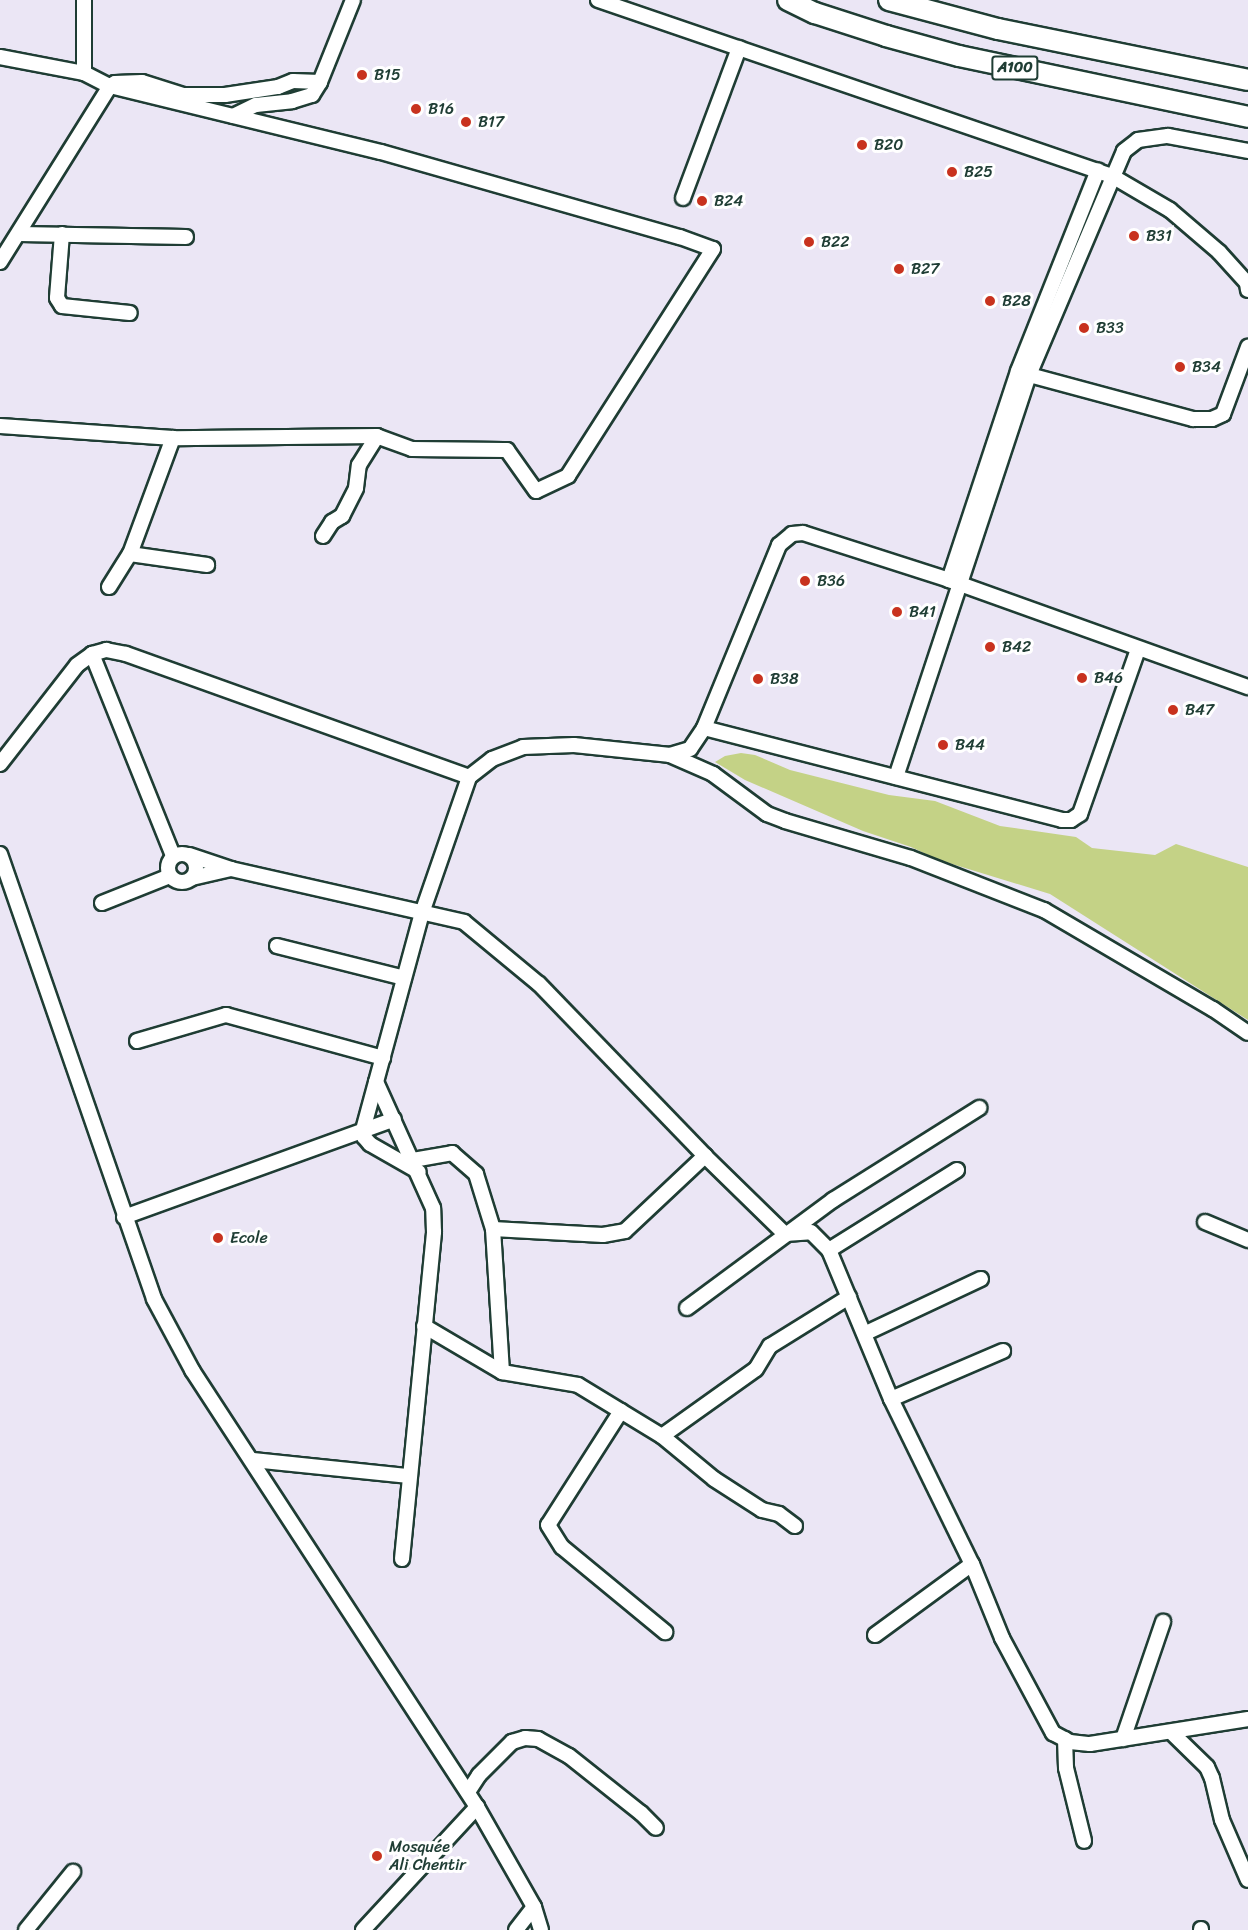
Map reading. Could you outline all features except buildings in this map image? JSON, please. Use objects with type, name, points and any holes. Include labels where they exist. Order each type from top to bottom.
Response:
[{"type":"highway","name":"A100","points":[[788,0],[815,13],[959,56],[1248,117]]},
{"type":"highway","name":"A100","points":[[889,0],[998,29],[1248,80]]},
{"type":"street","points":[[84,0],[84,73]]},
{"type":"street","points":[[232,116],[256,105],[292,101],[312,95],[320,82],[353,0]]},
{"type":"street","points":[[598,0],[1112,176],[1170,210],[1219,252],[1246,283],[1248,290]]},
{"type":"street","points":[[683,198],[739,48]]},
{"type":"street","points":[[0,57],[84,73],[110,86],[177,99],[232,116],[403,158],[680,237],[713,249],[568,476],[536,491],[507,450],[412,449],[377,436],[173,438],[0,426]]},
{"type":"street","points":[[177,99],[279,87],[293,81],[320,82]]},
{"type":"street","points":[[0,262],[20,234],[110,86]]},
{"type":"street","points":[[1023,373],[1124,151],[1138,140],[1168,136],[1248,152]]},
{"type":"street","points":[[896,777],[955,583],[1023,373],[1098,170]]},
{"type":"street","points":[[20,234],[186,237]]},
{"type":"street","points":[[62,234],[58,302],[62,306],[130,313]]},
{"type":"street","points":[[1023,373],[1193,419],[1212,419],[1223,414],[1248,347]]},
{"type":"street","points":[[323,536],[332,522],[342,516],[356,488],[359,465],[377,436]]},
{"type":"street","points":[[110,587],[130,554],[173,438]]},
{"type":"street","points":[[670,755],[690,749],[704,728],[779,545],[792,534],[804,533],[955,583],[1248,687]]},
{"type":"street","points":[[130,554],[207,565]]},
{"type":"street","points":[[704,728],[1062,820],[1071,820],[1080,814],[1138,649]]},
{"type":"street","points":[[0,764],[77,665],[92,654],[106,650],[126,654],[469,777]]},
{"type":"street","points":[[92,654],[173,856],[168,868],[170,876],[181,882],[231,868]]},
{"type":"street","points":[[502,1372],[493,1230],[476,1174],[452,1153],[416,1166],[370,1144],[364,1137],[363,1130],[422,913],[469,777],[492,759],[523,747],[574,745],[670,755],[713,774],[767,814],[911,858],[1044,910],[1248,1032]]},
{"type":"street","points":[[173,856],[181,853],[231,868],[464,922],[539,984],[705,1156],[785,1234],[811,1232],[829,1250],[866,1333],[891,1399],[972,1564],[1002,1638],[1053,1733],[1065,1739],[1090,1744],[1248,1719]]},
{"type":"street","points":[[0,854],[104,1150],[124,1218],[154,1299],[192,1370],[468,1792],[534,1907],[541,1930]]},
{"type":"street","points":[[189,855],[196,866],[193,878]]},
{"type":"street","points":[[102,903],[170,876]]},
{"type":"street","points":[[277,946],[404,978]]},
{"type":"street","points":[[137,1041],[226,1015],[383,1058]]},
{"type":"street","points":[[376,1082],[416,1166],[433,1208],[434,1232],[402,1559]]},
{"type":"street","points":[[687,1308],[833,1200],[979,1108]]},
{"type":"street","points":[[124,1218],[394,1119]]},
{"type":"street","points":[[493,1230],[603,1235],[625,1231],[705,1156]]},
{"type":"street","points":[[829,1250],[957,1170]]},
{"type":"street","points":[[1204,1222],[1248,1240]]},
{"type":"street","points":[[866,1333],[981,1279]]},
{"type":"street","points":[[662,1436],[756,1369],[770,1346],[849,1297]]},
{"type":"street","points":[[424,1326],[502,1372],[578,1385],[662,1436],[714,1479],[762,1510],[779,1514],[795,1526]]},
{"type":"street","points":[[891,1399],[1003,1351]]},
{"type":"street","points":[[621,1411],[548,1525],[562,1547],[665,1632]]},
{"type":"street","points":[[253,1460],[409,1476]]},
{"type":"street","points":[[875,1635],[972,1564]]},
{"type":"street","points":[[1123,1739],[1163,1622]]},
{"type":"street","points":[[1171,1732],[1207,1767],[1212,1778],[1222,1820],[1248,1880]]},
{"type":"street","points":[[468,1792],[478,1775],[512,1742],[525,1738],[538,1739],[569,1756],[641,1813],[656,1828]]},
{"type":"street","points":[[1065,1739],[1066,1768],[1084,1841]]},
{"type":"street","points":[[363,1930],[477,1807]]},
{"type":"street","points":[[26,1930],[73,1872]]},
{"type":"street","points":[[516,1930],[534,1907]]},
{"type":"green space","points":[[741,753],[755,755],[790,770],[889,795],[935,801],[1000,826],[1076,837],[1092,848],[1155,855],[1176,844],[1248,867],[1248,1020],[1050,894],[939,860],[911,847],[863,831],[745,780],[715,762],[725,756]]},
{"type":"place","name":"B15","points":[[362,75]]},
{"type":"place","name":"B16","points":[[416,109]]},
{"type":"place","name":"B17","points":[[466,122]]},
{"type":"place","name":"B20","points":[[862,145]]},
{"type":"place","name":"B25","points":[[952,172]]},
{"type":"place","name":"B24","points":[[702,201]]},
{"type":"place","name":"B31","points":[[1134,236]]},
{"type":"place","name":"B22","points":[[809,242]]},
{"type":"place","name":"B27","points":[[899,269]]},
{"type":"place","name":"B28","points":[[990,301]]},
{"type":"place","name":"B33","points":[[1084,328]]},
{"type":"place","name":"B34","points":[[1180,367]]},
{"type":"place","name":"B36","points":[[805,581]]},
{"type":"place","name":"B41","points":[[897,612]]},
{"type":"place","name":"B42","points":[[990,647]]},
{"type":"place","name":"B46","points":[[1082,678]]},
{"type":"place","name":"B38","points":[[758,679]]},
{"type":"place","name":"B47","points":[[1173,710]]},
{"type":"place","name":"B44","points":[[943,745]]},
{"type":"place","name":"Ecole","points":[[218,1238]]},
{"type":"place","name":"Mosquée Ali Chentir","points":[[377,1856]]}]
